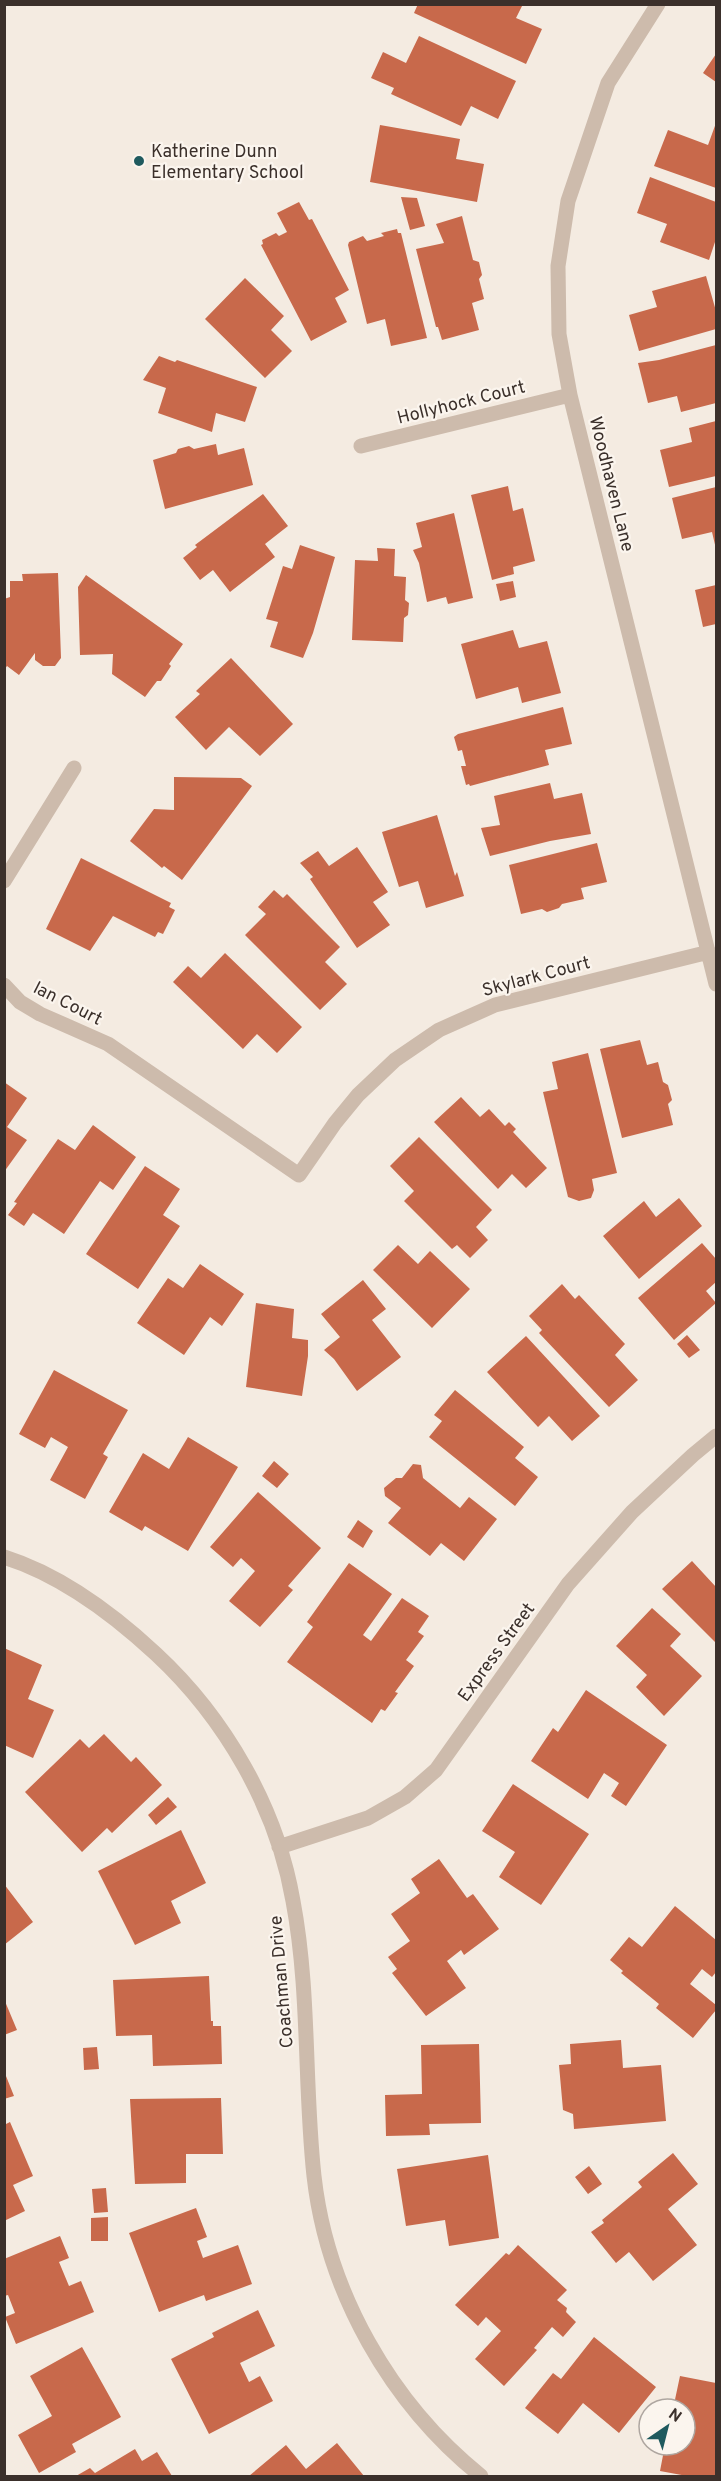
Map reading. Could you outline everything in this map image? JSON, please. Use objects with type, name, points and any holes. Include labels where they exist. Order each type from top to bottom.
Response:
[{"type":"street","name":"Woodhaven Lane","points":[[658,4],[626,51],[608,83],[568,201],[558,266],[559,334],[570,395],[717,984]]},
{"type":"street","name":"Hollyhock Court","points":[[361,446],[570,395]]},
{"type":"street","points":[[4,881],[74,768]]},
{"type":"street","name":"Skylark Court","points":[[117,1051],[299,1175],[335,1123],[358,1095],[395,1060],[439,1030],[495,1005],[709,952]]},
{"type":"street","name":"Ian Court","points":[[4,985],[20,1002],[40,1014],[108,1044],[117,1051]]},
{"type":"street","name":"Express Street","points":[[279,1847],[368,1818],[405,1797],[436,1770],[568,1584],[632,1512],[693,1455],[717,1436]]},
{"type":"street","name":"Coachman Drive","points":[[4,1557],[73,1589],[128,1628],[177,1673],[219,1725],[255,1787],[279,1847],[293,1900],[299,1945],[314,2177],[328,2244],[348,2301],[377,2357],[417,2415],[461,2460],[481,2476]]},
{"type":"building","points":[[418,4],[523,4],[516,18],[542,29],[526,64],[414,13]]},
{"type":"building","points":[[419,36],[516,81],[498,119],[471,106],[461,126],[391,94],[394,88],[371,78],[383,52],[406,63]]},
{"type":"building","points":[[716,54],[716,82],[703,73]]},
{"type":"building","points":[[716,123],[716,188],[654,166],[668,130],[708,145]]},
{"type":"building","points":[[380,125],[460,139],[456,159],[484,164],[477,202],[370,182]]},
{"type":"building","points":[[650,177],[716,202],[716,239],[709,260],[660,242],[667,224],[637,213]]},
{"type":"building","points":[[401,197],[417,198],[425,226],[410,230]]},
{"type":"building","points":[[299,202],[309,220],[312,219],[349,290],[335,298],[347,322],[311,341],[261,245],[262,240],[276,233],[279,236],[287,232],[277,213]]},
{"type":"building","points":[[462,216],[473,260],[479,262],[482,275],[479,279],[484,299],[472,303],[479,330],[442,340],[438,327],[436,327],[416,249],[444,243],[436,224]]},
{"type":"building","points":[[397,229],[398,233],[401,233],[427,338],[391,346],[385,319],[367,324],[348,245],[349,242],[363,236],[367,241],[384,236],[381,233]]},
{"type":"building","points":[[706,276],[716,311],[716,329],[639,351],[629,315],[657,307],[652,291]]},
{"type":"building","points":[[245,278],[284,316],[271,330],[292,351],[265,378],[205,319]]},
{"type":"building","points":[[716,345],[716,403],[681,412],[677,396],[648,403],[638,363]]},
{"type":"building","points":[[159,356],[257,387],[245,422],[216,413],[212,432],[158,413],[166,388],[143,380]]},
{"type":"building","points":[[716,421],[716,476],[669,487],[660,450],[692,442],[689,428]]},
{"type":"building","points":[[216,444],[218,455],[244,448],[253,485],[165,509],[153,460],[176,453],[178,449],[189,446],[194,449]]},
{"type":"building","points":[[508,486],[513,511],[523,508],[535,561],[513,567],[514,574],[492,580],[471,495]]},
{"type":"building","points":[[716,487],[716,549],[712,532],[682,539],[672,498]]},
{"type":"building","points":[[263,494],[288,526],[265,544],[275,557],[230,592],[213,570],[200,580],[183,558],[197,547],[195,545]]},
{"type":"building","points":[[454,513],[473,598],[448,604],[446,597],[427,602],[419,563],[413,550],[422,547],[416,523]]},
{"type":"building","points":[[300,545],[335,557],[313,633],[303,658],[270,647],[278,622],[266,619],[283,566],[292,569]]},
{"type":"building","points":[[377,548],[395,549],[394,576],[406,577],[405,600],[409,603],[408,615],[404,618],[403,642],[352,640],[355,560],[378,561]]},
{"type":"building","points":[[58,573],[61,658],[55,666],[43,666],[35,660],[35,653],[19,675],[7,666],[4,670],[4,599],[10,597],[10,581],[23,581],[22,574]]},
{"type":"building","points":[[86,575],[183,644],[169,664],[171,666],[161,681],[157,681],[145,697],[112,674],[113,654],[80,655],[78,587]]},
{"type":"building","points":[[513,581],[516,597],[500,601],[496,584]]},
{"type":"building","points":[[716,585],[716,624],[703,627],[695,590]]},
{"type":"building","points":[[513,630],[519,648],[547,641],[561,693],[522,703],[518,687],[476,699],[461,644]]},
{"type":"building","points":[[231,658],[293,724],[260,756],[229,727],[206,750],[175,717],[200,694],[196,691]]},
{"type":"building","points":[[563,707],[572,744],[545,750],[549,765],[470,786],[466,785],[461,766],[466,766],[462,750],[458,751],[454,737],[458,734]]},
{"type":"building","points":[[174,777],[241,778],[252,786],[182,880],[164,866],[162,868],[130,841],[154,809],[174,810]]},
{"type":"building","points":[[550,783],[554,799],[582,793],[591,834],[550,841],[490,856],[481,828],[500,825],[494,796]]},
{"type":"building","points":[[437,815],[455,876],[457,872],[464,896],[426,908],[418,881],[399,887],[382,832]]},
{"type":"building","points":[[597,843],[607,882],[581,888],[584,899],[562,904],[559,908],[547,912],[542,909],[521,914],[509,865]]},
{"type":"building","points":[[357,847],[388,892],[373,902],[390,925],[357,948],[310,879],[313,877],[300,863],[318,851],[329,866]]},
{"type":"building","points":[[81,858],[171,903],[169,907],[175,910],[163,934],[158,932],[155,937],[113,916],[90,951],[46,929]]},
{"type":"building","points":[[274,890],[283,898],[287,894],[340,947],[325,962],[347,984],[320,1010],[245,935],[266,914],[258,907]]},
{"type":"building","points":[[225,953],[302,1027],[277,1053],[257,1034],[243,1049],[173,982],[188,966],[201,978]]},
{"type":"building","points":[[640,1040],[647,1065],[658,1062],[663,1082],[668,1085],[672,1100],[668,1104],[673,1125],[622,1138],[600,1049]]},
{"type":"building","points":[[588,1053],[617,1173],[592,1179],[594,1190],[591,1198],[579,1201],[568,1197],[543,1092],[558,1089],[552,1062]]},
{"type":"building","points":[[4,1082],[27,1098],[7,1127],[27,1140],[4,1172]]},
{"type":"building","points":[[461,1097],[480,1117],[489,1109],[505,1126],[509,1122],[516,1129],[513,1132],[547,1168],[526,1188],[512,1174],[498,1189],[434,1122]]},
{"type":"building","points":[[93,1125],[136,1157],[113,1190],[100,1181],[64,1234],[33,1213],[24,1226],[8,1215],[17,1203],[14,1202],[58,1139],[75,1150]]},
{"type":"building","points":[[419,1137],[492,1210],[476,1227],[488,1240],[470,1258],[457,1245],[452,1249],[404,1201],[414,1191],[390,1166]]},
{"type":"building","points":[[145,1166],[180,1189],[163,1215],[180,1226],[138,1289],[86,1254]]},
{"type":"building","points":[[679,1198],[702,1226],[639,1279],[603,1236],[644,1201],[656,1217]]},
{"type":"building","points":[[702,1243],[716,1259],[716,1282],[706,1291],[716,1303],[674,1340],[638,1298]]},
{"type":"building","points":[[398,1245],[418,1264],[430,1251],[470,1289],[432,1328],[373,1270]]},
{"type":"building","points":[[200,1264],[244,1294],[222,1326],[210,1317],[184,1355],[137,1323],[168,1278],[183,1288]]},
{"type":"building","points":[[363,1280],[386,1309],[372,1320],[401,1357],[357,1391],[334,1359],[324,1350],[340,1337],[321,1314]]},
{"type":"building","points":[[562,1284],[575,1299],[579,1295],[625,1344],[615,1355],[638,1380],[609,1407],[539,1333],[542,1330],[529,1316]]},
{"type":"building","points":[[256,1303],[294,1309],[292,1338],[308,1340],[302,1396],[246,1387]]},
{"type":"building","points":[[687,1335],[700,1350],[689,1358],[677,1344]]},
{"type":"building","points":[[526,1336],[600,1416],[572,1441],[549,1416],[538,1427],[487,1372]]},
{"type":"building","points":[[54,1370],[128,1410],[103,1454],[108,1457],[85,1499],[50,1480],[68,1447],[51,1437],[45,1448],[19,1434]]},
{"type":"building","points":[[455,1390],[524,1447],[515,1458],[538,1477],[515,1506],[429,1437],[442,1421],[434,1415]]},
{"type":"building","points":[[188,1437],[238,1467],[188,1551],[145,1526],[142,1531],[109,1512],[143,1453],[169,1469]]},
{"type":"building","points":[[274,1461],[289,1474],[277,1488],[262,1476]]},
{"type":"building","points":[[413,1464],[421,1465],[423,1478],[460,1508],[469,1497],[497,1519],[464,1561],[441,1543],[430,1556],[388,1523],[401,1508],[385,1496],[384,1488],[396,1478],[402,1478]]},
{"type":"building","points":[[258,1492],[321,1548],[288,1586],[293,1590],[260,1627],[229,1601],[255,1571],[241,1558],[233,1567],[210,1547]]},
{"type":"building","points":[[358,1520],[373,1531],[363,1548],[347,1537]]},
{"type":"building","points":[[692,1561],[716,1587],[716,1643],[662,1589]]},
{"type":"building","points":[[349,1563],[392,1594],[363,1635],[371,1641],[402,1598],[429,1616],[418,1632],[424,1636],[406,1660],[414,1666],[395,1692],[398,1693],[385,1711],[381,1709],[372,1723],[287,1662],[313,1627],[307,1622]]},
{"type":"building","points":[[652,1608],[681,1634],[670,1646],[702,1676],[664,1716],[636,1687],[647,1675],[616,1646]]},
{"type":"building","points":[[4,1648],[42,1665],[28,1699],[54,1710],[33,1758],[4,1745]]},
{"type":"building","points":[[586,1690],[667,1745],[626,1806],[611,1796],[619,1783],[604,1773],[588,1799],[531,1761],[553,1728],[558,1732]]},
{"type":"building","points":[[104,1734],[131,1762],[136,1757],[162,1785],[112,1833],[107,1828],[82,1852],[25,1792],[80,1739],[89,1748]]},
{"type":"building","points":[[513,1784],[589,1834],[541,1905],[499,1877],[515,1852],[482,1831]]},
{"type":"building","points":[[168,1797],[177,1807],[156,1825],[148,1815]]},
{"type":"building","points":[[181,1830],[206,1883],[171,1901],[181,1923],[135,1945],[98,1871]]},
{"type":"building","points":[[439,1859],[467,1898],[473,1894],[499,1929],[464,1955],[461,1950],[447,1961],[466,1988],[426,2016],[392,1973],[397,1969],[388,1957],[410,1941],[391,1914],[420,1893],[411,1879]]},
{"type":"building","points":[[4,1884],[33,1922],[4,1945]]},
{"type":"building","points":[[675,1906],[716,1940],[716,1972],[712,1977],[702,1969],[690,1984],[716,2005],[716,2010],[693,2038],[656,2008],[659,2004],[621,1973],[623,1971],[610,1960],[629,1937],[642,1947]]},
{"type":"building","points":[[209,1976],[211,2021],[213,2021],[213,2026],[221,2026],[222,2064],[153,2066],[152,2035],[116,2036],[113,1980]]},
{"type":"building","points":[[4,1999],[17,2030],[4,2035]]},
{"type":"building","points":[[621,2040],[623,2068],[661,2065],[666,2121],[574,2129],[573,2114],[563,2110],[559,2065],[571,2064],[570,2044]]},
{"type":"building","points":[[479,2044],[481,2123],[429,2124],[430,2135],[386,2136],[385,2095],[422,2094],[421,2045]]},
{"type":"building","points":[[97,2047],[99,2069],[84,2070],[83,2048]]},
{"type":"building","points":[[4,2071],[14,2096],[4,2099]]},
{"type":"building","points":[[221,2098],[223,2154],[186,2154],[186,2183],[135,2184],[130,2099]]},
{"type":"building","points":[[10,2122],[33,2176],[13,2185],[25,2211],[4,2221],[4,2125]]},
{"type":"building","points":[[673,2153],[698,2184],[668,2209],[697,2245],[653,2281],[629,2252],[616,2263],[591,2232],[604,2223],[602,2220],[642,2187],[638,2182]]},
{"type":"building","points":[[488,2155],[499,2238],[449,2246],[445,2220],[406,2226],[397,2169]]},
{"type":"building","points":[[589,2166],[602,2184],[588,2194],[575,2177]]},
{"type":"building","points":[[106,2188],[108,2212],[94,2213],[92,2189]]},
{"type":"building","points":[[196,2208],[207,2237],[197,2241],[203,2258],[238,2245],[252,2284],[206,2301],[204,2295],[159,2312],[129,2233]]},
{"type":"building","points":[[108,2217],[108,2241],[91,2241],[91,2218]]},
{"type":"building","points":[[60,2236],[69,2258],[59,2262],[69,2286],[81,2281],[94,2312],[16,2344],[5,2317],[15,2313],[8,2295],[4,2296],[4,2259]]},
{"type":"building","points":[[518,2245],[567,2290],[557,2300],[567,2308],[566,2312],[576,2322],[563,2337],[552,2327],[534,2348],[537,2350],[504,2386],[475,2359],[501,2331],[486,2317],[478,2326],[455,2305],[506,2253],[509,2255]]},
{"type":"building","points":[[258,2310],[275,2346],[240,2363],[249,2382],[260,2376],[273,2401],[209,2434],[171,2359],[214,2337],[212,2333]]},
{"type":"building","points":[[594,2337],[656,2387],[648,2397],[637,2397],[637,2411],[619,2433],[583,2403],[558,2434],[525,2408],[553,2373],[561,2379]]},
{"type":"building","points":[[82,2347],[121,2417],[72,2444],[76,2452],[39,2473],[18,2435],[52,2416],[30,2376]]},
{"type":"building","points":[[680,2376],[716,2383],[716,2476],[687,2476],[660,2471],[663,2457],[697,2457],[697,2397],[676,2397]]},
{"type":"building","points":[[337,2443],[364,2476],[249,2476],[286,2445],[306,2469]]},
{"type":"building","points":[[135,2449],[142,2461],[157,2452],[172,2476],[76,2476],[90,2468],[95,2473]]},
{"type":"place","name":"Katherine Dunn Elementary School","points":[[139,161]]}]
